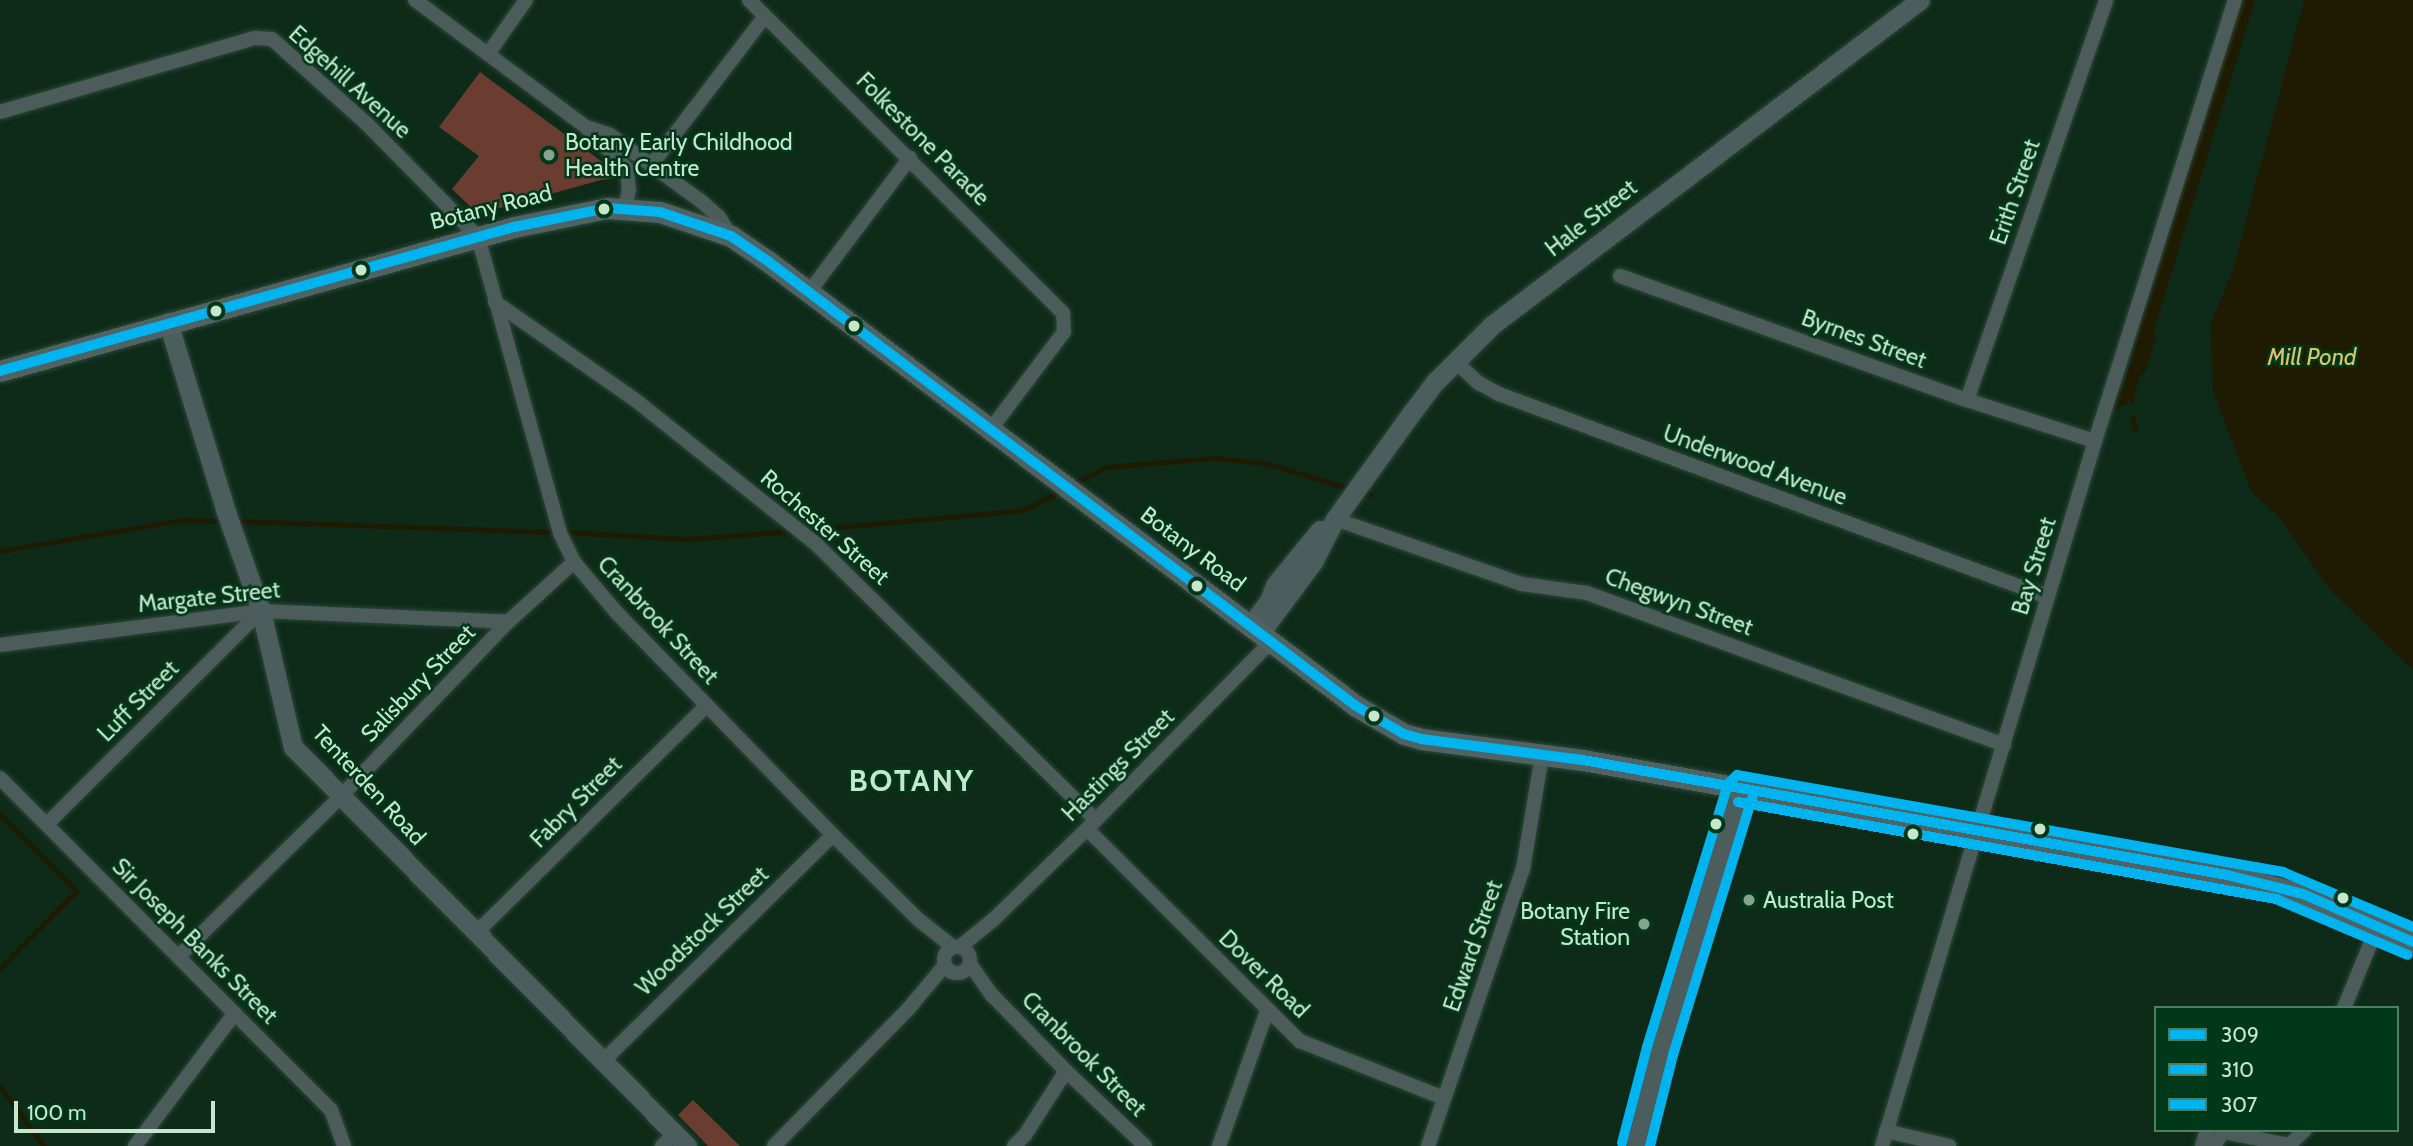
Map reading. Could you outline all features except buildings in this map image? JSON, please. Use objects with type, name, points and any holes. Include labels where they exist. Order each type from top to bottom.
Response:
[{"type":"main road","name":"Botany Road","points":[[0,371],[168,322],[567,215],[625,208],[684,218],[731,236],[1371,717],[1404,734],[1421,740],[1542,755],[1741,788],[2280,886],[2413,942]]},
{"type":"street","points":[[415,0],[586,127],[627,169],[629,190],[625,208]]},
{"type":"street","points":[[488,54],[526,0]]},
{"type":"street","name":"Folkestone Parade","points":[[749,0],[1063,313],[1064,332],[991,429]]},
{"type":"street","name":"Hale Street","points":[[1261,633],[1313,562],[1335,519],[1413,411],[1461,366],[1492,325],[1920,0]]},
{"type":"street","name":"Erith Street","points":[[1967,400],[2105,0]]},
{"type":"street","name":"Bay Street","points":[[1882,1146],[2095,441],[2235,0]]},
{"type":"street","points":[[652,164],[765,16]]},
{"type":"street","name":"Edgehill Avenue","points":[[0,112],[255,38],[272,40],[366,123],[478,237]]},
{"type":"street","points":[[586,127],[610,135],[652,164],[719,217],[731,236]]},
{"type":"street","points":[[809,292],[910,158]]},
{"type":"street","name":"Cranbrook Street","points":[[478,237],[560,533],[574,562],[617,613],[833,835],[1066,1071],[1145,1146]]},
{"type":"street","name":"Byrnes Street","points":[[1620,276],[1967,400],[2095,441]]},
{"type":"street","name":"Rochester Street","points":[[495,302],[634,398],[816,544],[1091,825]]},
{"type":"street","name":"Tenterden Road","points":[[168,322],[225,509],[261,611],[293,747],[604,1060],[675,1142]]},
{"type":"street","name":"Underwood Avenue","points":[[1461,366],[1483,386],[1588,428],[2048,597]]},
{"type":"street","name":"Chegwyn Street","points":[[1335,519],[1522,584],[1587,593],[2004,746]]},
{"type":"street","name":"Salisbury Street","points":[[179,956],[342,796],[508,622],[574,562]]},
{"type":"street","name":"Margate Street","points":[[0,645],[261,611],[508,622]]},
{"type":"street","name":"Luff Street","points":[[47,824],[261,611]]},
{"type":"street","name":"Hastings Street","points":[[774,1146],[994,919],[1091,825],[1261,633]]},
{"type":"street","name":"Fabry Street","points":[[477,932],[707,705]]},
{"type":"street","name":"Edward Street","points":[[1428,1146],[1523,869],[1542,755]]},
{"type":"street","name":"Sir Joseph Banks Street","points":[[0,778],[331,1110],[344,1146]]},
{"type":"street","points":[[1636,1146],[1660,1051],[1741,788]]},
{"type":"street","name":"Dover Road","points":[[1091,825],[1267,1011],[1300,1041],[1444,1098]]},
{"type":"street","name":"Woodstock Street","points":[[604,1060],[833,835]]},
{"type":"street","points":[[2345,1006],[2378,925]]},
{"type":"street","points":[[1219,1146],[1267,1011]]},
{"type":"street","points":[[135,1146],[235,1013]]},
{"type":"street","points":[[1014,1146],[1025,1135],[1066,1071]]},
{"type":"street","points":[[1886,1131],[1949,1146]]},
{"type":"street","points":[[2224,1132],[2289,1145],[2303,1132]]},
{"type":"shaded area","points":[[480,72],[623,177],[601,180],[478,214],[452,189],[479,156],[439,127]]},
{"type":"shaded area","points":[[693,1100],[740,1146],[708,1146],[678,1115]]},
{"type":"water","name":"Mill Pond","points":[[2304,0],[2413,0],[2413,670],[2329,589],[2279,517],[2251,491],[2213,391],[2211,323],[2233,270]]},
{"type":"waterway","points":[[2115,403],[2128,392],[2248,0]]},
{"type":"waterway","points":[[2132,402],[2132,379],[2143,369],[2153,339],[2148,325]]},
{"type":"waterway","points":[[2124,403],[2128,392]]},
{"type":"waterway","points":[[2133,418],[2136,431]]},
{"type":"waterway","points":[[1075,483],[1106,467],[1213,458],[1265,463],[1351,489]]},
{"type":"waterway","points":[[806,530],[1024,510],[1061,491]]},
{"type":"waterway","points":[[1360,492],[1371,495]]},
{"type":"waterway","points":[[0,551],[181,520],[224,521]]},
{"type":"waterway","points":[[236,521],[556,532]]},
{"type":"waterway","points":[[565,532],[687,539],[794,531]]},
{"type":"waterway","points":[[0,814],[77,891],[0,969]]},
{"type":"waterway","points":[[0,1086],[44,1146]]},
{"type":"transit line","name":"309","points":[[0,371],[514,227],[607,208],[660,212],[731,236],[769,262],[1356,706],[1404,734],[1421,739],[1583,760],[2227,875],[2303,894],[2413,942]]},
{"type":"transit line","name":"307","points":[[1622,1143],[1647,1047],[1728,784],[1737,775],[2283,872],[2413,927]]},
{"type":"transit line","name":"310","points":[[1650,1146],[1673,1055],[1754,792]]},
{"type":"transit line","name":"310","points":[[1738,802],[2276,899],[2408,955]]},
{"type":"place","name":"Botany Early Childhood Health Centre","points":[[549,155]]},
{"type":"place","name":"Australia Post","points":[[1749,900]]},
{"type":"place","name":"Botany Fire Station","points":[[1644,924]]},
{"type":"district","name":"BOTANY","points":[[912,781]]}]
